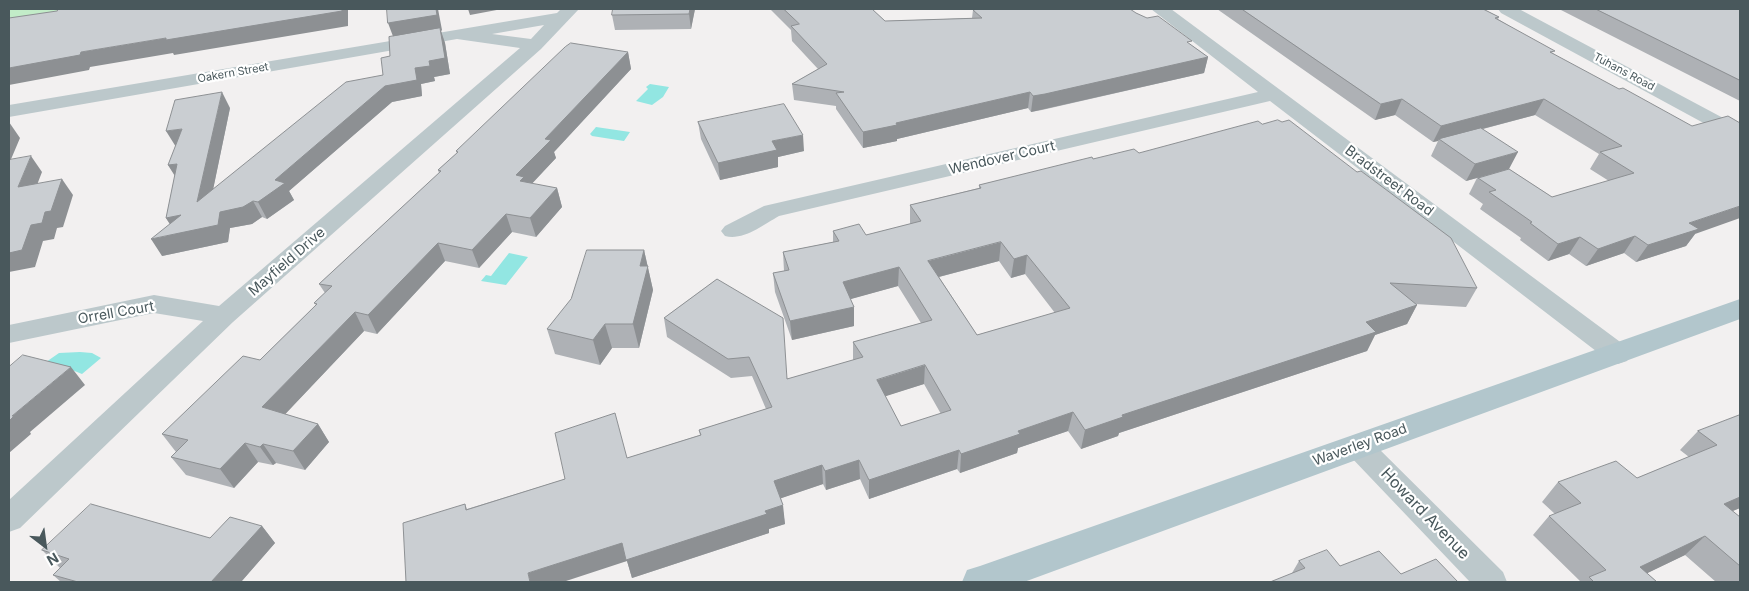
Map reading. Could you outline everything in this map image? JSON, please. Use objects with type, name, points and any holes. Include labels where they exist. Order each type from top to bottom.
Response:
[{"type":"main road","name":"Waverley Road","points":[[980,582],[1740,309]]},
{"type":"street","name":"Bradstreet Road","points":[[1160,9],[1618,354]]},
{"type":"street","name":"Tuhans Road","points":[[1507,9],[1740,134]]},
{"type":"street","name":"Oakern Street","points":[[9,111],[457,34],[566,13]]},
{"type":"street","name":"Mayfield Drive","points":[[9,519],[224,316],[535,45],[566,13]]},
{"type":"street","name":"Oakern Street","points":[[457,34],[535,45]]},
{"type":"street","name":"Wendover Court","points":[[733,231],[772,211],[1274,94]]},
{"type":"street","name":"Orrell Court","points":[[9,334],[154,304],[224,316]]},
{"type":"street","name":"Howard Avenue","points":[[1358,446],[1491,582]]},
{"type":"green space","points":[[9,9],[129,9],[9,27]]},
{"type":"water","points":[[650,84],[669,87],[663,97],[652,105],[636,101],[648,89],[646,87]]},
{"type":"water","points":[[596,127],[630,132],[624,141],[592,136],[590,134]]},
{"type":"water","points":[[509,253],[528,257],[506,285],[481,281],[486,275],[491,276]]},
{"type":"water","points":[[59,353],[92,353],[101,358],[82,374],[72,370],[36,369]]},
{"type":"building","points":[[58,9],[342,9],[342,11],[81,52],[80,55],[9,68],[9,18],[57,11]]},
{"type":"building","points":[[387,9],[436,9],[437,15],[388,23]]},
{"type":"building","points":[[613,9],[690,9],[689,14],[612,15]]},
{"type":"building","points":[[784,9],[872,9],[885,21],[982,18],[973,10],[978,9],[1130,9],[1147,18],[1158,16],[1192,41],[1187,42],[1208,57],[1045,94],[1033,96],[1030,92],[863,132],[836,93],[844,92],[792,84],[827,64],[791,26],[799,24]]},
{"type":"building","points":[[1242,9],[1483,9],[1499,17],[1495,18],[1555,51],[1550,52],[1619,89],[1623,88],[1692,126],[1728,116],[1740,123],[1740,206],[1689,223],[1699,229],[1648,245],[1635,236],[1598,249],[1580,237],[1558,244],[1530,223],[1532,222],[1489,192],[1496,190],[1478,178],[1509,169],[1552,197],[1634,173],[1600,152],[1622,146],[1544,99],[1441,126],[1402,99],[1381,104]]},
{"type":"building","points":[[1596,9],[1740,9],[1740,80]]},
{"type":"building","points":[[440,28],[445,58],[429,61],[430,66],[415,68],[417,80],[385,86],[275,180],[285,183],[258,202],[253,201],[243,207],[220,212],[218,225],[151,239],[181,215],[166,218],[177,164],[168,165],[182,129],[166,131],[175,100],[222,92],[197,202],[346,82],[383,75],[381,58],[390,56],[389,37]]},
{"type":"building","points":[[571,43],[628,52],[545,139],[551,140],[516,175],[524,177],[520,181],[557,188],[530,218],[506,214],[472,250],[438,243],[368,315],[355,312],[262,407],[318,424],[293,451],[263,444],[260,447],[245,443],[220,469],[171,457],[188,440],[162,434],[243,356],[260,360],[317,304],[314,303],[332,286],[319,284],[441,171],[438,170],[458,152],[456,151]]},
{"type":"building","points":[[784,104],[803,135],[772,141],[777,150],[718,163],[698,122]]},
{"type":"building","points":[[1278,120],[1282,122],[1289,120],[1357,172],[1361,171],[1451,238],[1477,288],[1390,283],[1417,305],[1366,322],[1376,332],[1122,415],[1123,417],[1085,430],[1073,412],[1018,431],[1020,434],[961,454],[959,450],[869,480],[859,460],[825,471],[822,465],[774,481],[783,505],[765,511],[767,514],[626,560],[622,543],[528,573],[530,582],[406,582],[403,523],[465,504],[466,510],[565,479],[555,433],[615,413],[627,458],[701,435],[699,430],[772,407],[749,357],[728,359],[664,318],[717,279],[783,318],[787,379],[863,357],[853,342],[932,320],[899,267],[843,282],[854,307],[790,321],[773,273],[789,270],[783,252],[839,241],[833,231],[859,224],[866,235],[921,221],[910,205],[981,188],[979,185],[1092,157],[1093,159],[1134,149],[1139,153],[1258,121],[1262,124]],"holes":[[[1001,242],[1014,259],[1027,255],[1070,308],[977,335],[928,261]],[[925,365],[951,410],[901,426],[877,380]]]},
{"type":"building","points":[[1481,128],[1518,152],[1475,164],[1439,139]]},
{"type":"building","points":[[31,156],[18,187],[62,179],[51,211],[45,212],[42,223],[31,225],[22,250],[9,253],[9,160]]},
{"type":"building","points":[[587,250],[644,250],[640,266],[648,266],[633,324],[605,324],[593,340],[547,329],[571,299]]},
{"type":"building","points":[[23,355],[71,367],[12,416],[14,416],[9,421],[9,367]]},
{"type":"building","points":[[1740,415],[1740,497],[1724,504],[1740,517],[1740,566],[1705,536],[1640,567],[1657,582],[1594,582],[1589,577],[1606,570],[1549,516],[1581,503],[1558,482],[1616,461],[1637,478],[1717,445],[1698,431]]},
{"type":"building","points":[[91,504],[210,538],[230,517],[262,526],[211,582],[78,582],[53,575],[69,559],[42,550]]},
{"type":"building","points":[[1327,550],[1340,566],[1379,551],[1401,574],[1436,559],[1458,582],[1270,582],[1305,568],[1299,561]]}]
